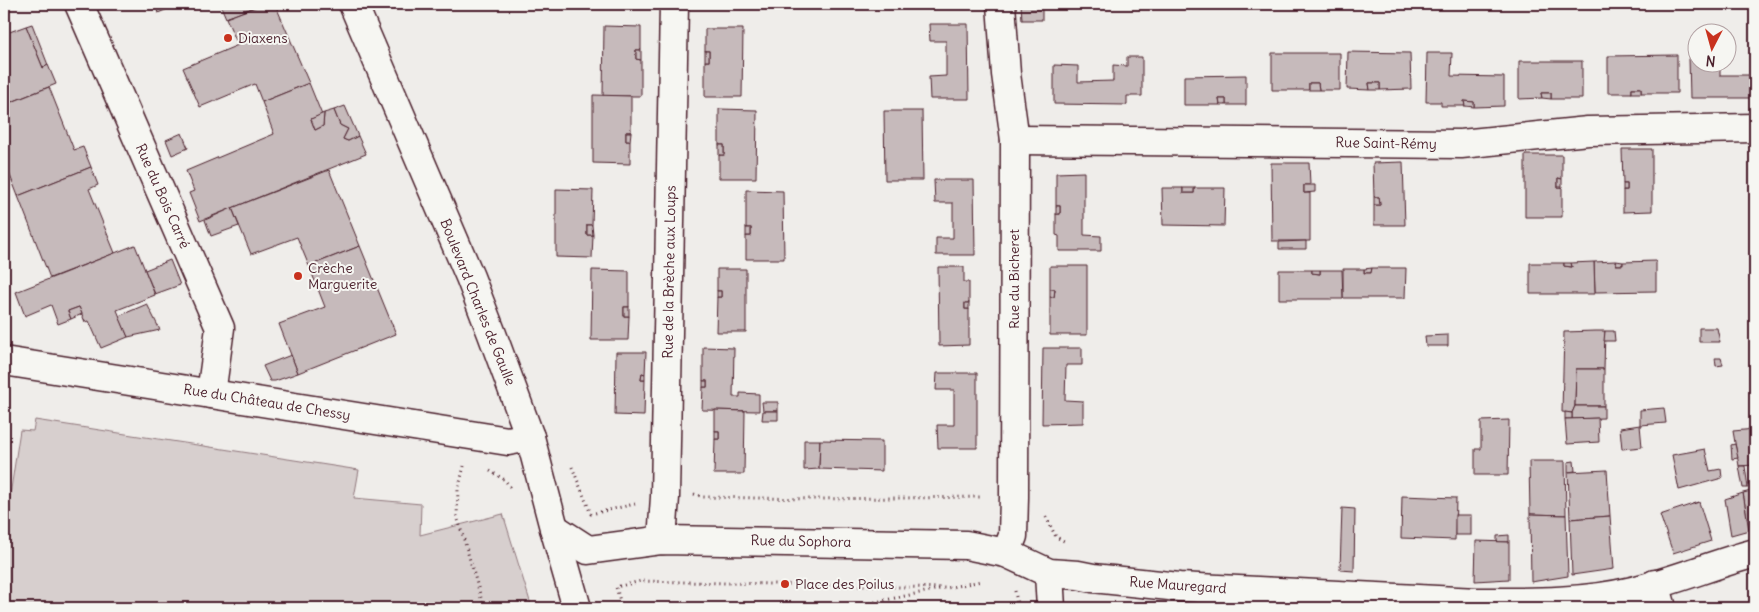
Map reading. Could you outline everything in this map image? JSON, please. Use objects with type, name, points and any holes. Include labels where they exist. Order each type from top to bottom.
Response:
[{"type":"street","name":"Rue du Bois Carré","points":[[79,4],[220,328],[211,394]]},
{"type":"street","name":"Boulevard Charles de Gaulle","points":[[353,4],[470,277],[530,437],[577,608]]},
{"type":"street","name":"Rue de la Brèche aux Loups","points":[[662,540],[665,496],[674,4]]},
{"type":"street","name":"Rue du Bicheret","points":[[1001,4],[1006,74],[1015,140],[1014,497],[1012,536],[1006,553]]},
{"type":"street","name":"Rue Saint-Rémy","points":[[1015,140],[1461,144],[1588,131],[1755,128]]},
{"type":"street","name":"Rue du Château de Chessy","points":[[5,368],[211,394],[508,441],[530,437]]},
{"type":"street","name":"Rue du Sophora","points":[[554,528],[588,550],[662,540],[966,545],[1006,553],[1049,573]]},
{"type":"street","name":"Rue Mauregard","points":[[1049,573],[1178,587],[1394,603],[1522,602],[1610,595],[1659,596],[1724,561],[1755,553]]},
{"type":"street","points":[[1049,573],[1051,606]]},
{"type":"path","points":[[464,465],[458,490],[457,516],[484,608]]},
{"type":"path","points":[[482,466],[505,480],[516,494]]},
{"type":"path","points":[[622,608],[616,587],[641,581],[947,588]]},
{"type":"path","points":[[845,608],[984,581]]},
{"type":"path","points":[[1013,585],[1017,603],[1051,606]]},
{"type":"shaded area","points":[[35,420],[359,470],[354,498],[421,504],[420,535],[503,514],[532,608],[4,608],[4,535],[20,430],[33,431]]},
{"type":"building","points":[[155,4],[180,4],[158,13]]},
{"type":"building","points":[[220,4],[263,4],[226,18]]},
{"type":"building","points":[[263,4],[275,4],[309,83],[262,102],[255,84],[200,107],[183,68],[238,45],[226,18]]},
{"type":"building","points":[[1021,4],[1042,4],[1042,20],[1022,20]]},
{"type":"building","points":[[32,24],[48,65],[43,68],[26,26]]},
{"type":"building","points":[[929,24],[968,24],[969,99],[930,99],[929,77],[946,76],[946,41],[930,41]]},
{"type":"building","points":[[26,26],[43,68],[48,65],[56,84],[4,105],[4,34]]},
{"type":"building","points":[[604,26],[641,27],[641,50],[636,50],[636,59],[641,60],[641,96],[603,96]]},
{"type":"building","points":[[705,29],[743,29],[742,97],[705,97],[705,61],[709,61],[709,51],[705,51]]},
{"type":"building","points":[[636,50],[641,50],[641,60],[636,59]]},
{"type":"building","points":[[705,51],[709,51],[709,61],[705,61]]},
{"type":"building","points":[[1348,52],[1410,53],[1411,89],[1380,90],[1380,83],[1369,83],[1370,90],[1347,89]]},
{"type":"building","points":[[1272,53],[1340,53],[1340,90],[1319,90],[1318,83],[1309,83],[1309,90],[1272,90]]},
{"type":"building","points":[[1427,53],[1452,53],[1451,76],[1504,77],[1504,106],[1474,107],[1474,102],[1464,101],[1465,106],[1441,106],[1441,102],[1426,102]]},
{"type":"building","points":[[1677,55],[1677,93],[1641,93],[1641,88],[1632,88],[1632,93],[1608,93],[1608,56]]},
{"type":"building","points":[[1127,57],[1142,57],[1142,96],[1127,96],[1127,105],[1054,104],[1054,65],[1078,66],[1078,82],[1113,81],[1113,65],[1127,66]]},
{"type":"building","points":[[1519,61],[1582,61],[1582,99],[1551,99],[1551,93],[1541,93],[1542,98],[1519,99]]},
{"type":"building","points":[[1689,72],[1720,72],[1720,75],[1755,75],[1755,98],[1690,98]]},
{"type":"building","points":[[1246,75],[1246,105],[1226,105],[1226,99],[1219,99],[1220,105],[1184,105],[1184,76]]},
{"type":"building","points":[[309,83],[322,115],[311,119],[315,130],[323,126],[324,113],[334,110],[340,125],[348,129],[343,139],[348,141],[358,136],[366,154],[200,221],[189,193],[194,191],[186,171],[274,134],[262,102]]},
{"type":"building","points":[[1309,83],[1318,83],[1319,90],[1309,90]]},
{"type":"building","points":[[1369,83],[1380,83],[1380,90],[1370,90]]},
{"type":"building","points":[[49,87],[74,150],[83,147],[91,167],[18,196],[4,160],[4,105]]},
{"type":"building","points":[[1632,88],[1641,88],[1641,93],[1632,93]]},
{"type":"building","points":[[1541,93],[1551,93],[1551,99],[1542,98]]},
{"type":"building","points":[[593,95],[631,96],[631,132],[626,132],[626,141],[630,141],[630,164],[593,163]]},
{"type":"building","points":[[1219,99],[1226,99],[1226,105],[1220,105]]},
{"type":"building","points":[[1464,101],[1474,102],[1474,107],[1465,106]]},
{"type":"building","points":[[345,106],[358,136],[348,141],[343,139],[348,129],[340,125],[334,110]]},
{"type":"building","points":[[719,109],[757,110],[756,178],[719,178],[719,155],[724,155],[724,145],[719,145]]},
{"type":"building","points":[[884,111],[922,111],[923,180],[885,180]]},
{"type":"building","points":[[324,113],[323,126],[315,130],[311,119]]},
{"type":"building","points":[[626,132],[631,132],[630,141],[626,141]]},
{"type":"building","points":[[182,133],[188,148],[172,155],[166,140]]},
{"type":"building","points":[[719,145],[724,145],[724,155],[719,155]]},
{"type":"building","points":[[1622,149],[1652,149],[1652,211],[1623,212],[1623,190],[1627,190],[1627,184],[1623,184]]},
{"type":"building","points":[[1525,155],[1562,155],[1562,179],[1558,178],[1558,187],[1562,187],[1562,217],[1525,217]]},
{"type":"building","points":[[1403,162],[1405,225],[1374,225],[1374,205],[1380,205],[1379,197],[1374,197],[1373,163]]},
{"type":"building","points":[[1271,163],[1309,163],[1310,185],[1304,185],[1304,193],[1310,193],[1310,241],[1272,241]]},
{"type":"building","points":[[91,167],[98,185],[89,189],[115,253],[50,278],[18,196]]},
{"type":"building","points":[[329,170],[360,246],[309,266],[297,237],[251,254],[232,208]]},
{"type":"building","points":[[1084,172],[1084,235],[1101,236],[1101,251],[1059,251],[1059,236],[1056,235],[1056,214],[1060,214],[1060,206],[1056,206],[1056,173]]},
{"type":"building","points":[[1558,178],[1562,179],[1562,187],[1558,187]]},
{"type":"building","points":[[934,180],[974,180],[975,255],[936,255],[936,238],[953,238],[953,203],[935,203]]},
{"type":"building","points":[[1623,184],[1627,184],[1627,190],[1623,190]]},
{"type":"building","points":[[1304,185],[1315,185],[1315,192],[1304,193]]},
{"type":"building","points":[[1162,188],[1183,188],[1183,193],[1194,193],[1194,188],[1225,188],[1224,226],[1163,225]]},
{"type":"building","points":[[1183,188],[1194,188],[1194,193],[1183,193]]},
{"type":"building","points":[[556,189],[593,190],[592,225],[587,225],[587,235],[593,235],[592,258],[556,257]]},
{"type":"building","points":[[746,190],[783,191],[784,259],[746,259],[746,236],[751,236],[751,228],[746,228]]},
{"type":"building","points":[[1374,197],[1379,197],[1380,205],[1374,205]]},
{"type":"building","points":[[1056,206],[1060,206],[1060,214],[1056,214]]},
{"type":"building","points":[[232,208],[239,226],[211,236],[205,220]]},
{"type":"building","points":[[587,225],[592,225],[593,235],[587,235]]},
{"type":"building","points":[[746,228],[751,228],[751,236],[746,236]]},
{"type":"building","points":[[1306,241],[1306,249],[1279,249],[1279,242]]},
{"type":"building","points":[[135,245],[155,295],[117,310],[128,337],[101,348],[89,321],[85,322],[79,307],[68,311],[71,319],[58,324],[51,305],[25,316],[16,292]]},
{"type":"building","points":[[360,246],[396,334],[298,373],[279,324],[325,307],[309,266]]},
{"type":"building","points":[[170,260],[180,285],[155,294],[145,270]]},
{"type":"building","points":[[1616,261],[1623,262],[1623,265],[1616,265]]},
{"type":"building","points":[[1616,261],[1616,265],[1623,265],[1623,262],[1656,261],[1656,291],[1595,292],[1594,262]]},
{"type":"building","points":[[4,262],[8,273],[4,275]]},
{"type":"building","points":[[1594,262],[1595,294],[1530,294],[1530,263],[1564,263],[1564,266],[1572,267],[1571,263]]},
{"type":"building","points":[[1564,263],[1571,263],[1572,267],[1564,266]]},
{"type":"building","points":[[1050,266],[1087,266],[1087,335],[1050,335],[1050,297],[1054,297],[1055,289],[1050,289]]},
{"type":"building","points":[[938,267],[964,267],[964,282],[969,282],[969,303],[965,303],[965,309],[969,309],[969,345],[939,346]]},
{"type":"building","points":[[1372,268],[1371,273],[1364,273],[1364,269]]},
{"type":"building","points":[[1372,268],[1406,268],[1405,298],[1343,298],[1343,269],[1364,269],[1364,273],[1371,273]]},
{"type":"building","points":[[717,269],[746,269],[746,332],[716,332],[717,297],[721,297],[721,291],[717,291]]},
{"type":"building","points":[[592,270],[629,271],[629,307],[624,307],[624,316],[629,316],[628,340],[591,340]]},
{"type":"building","points":[[1279,270],[1312,270],[1312,273],[1320,274],[1320,270],[1342,270],[1343,299],[1279,299]]},
{"type":"building","points":[[1312,270],[1320,270],[1320,274],[1312,273]]},
{"type":"building","points":[[1050,289],[1055,289],[1054,297],[1050,297]]},
{"type":"building","points":[[717,291],[721,291],[721,297],[717,297]]},
{"type":"building","points":[[965,303],[969,303],[969,309],[965,309]]},
{"type":"building","points":[[147,304],[160,330],[128,337],[119,316]]},
{"type":"building","points":[[79,307],[82,314],[71,319],[68,311]]},
{"type":"building","points":[[624,307],[629,307],[629,316],[624,316]]},
{"type":"building","points":[[1699,328],[1717,328],[1720,342],[1699,342]]},
{"type":"building","points":[[1605,331],[1604,369],[1576,369],[1575,406],[1572,413],[1562,412],[1564,332]]},
{"type":"building","points":[[1605,331],[1614,331],[1615,341],[1604,341]]},
{"type":"building","points":[[1448,335],[1448,346],[1426,346],[1425,336]]},
{"type":"building","points":[[703,347],[734,348],[733,397],[740,397],[740,393],[759,394],[759,411],[702,410],[703,387],[707,387],[707,381],[703,381]]},
{"type":"building","points":[[1043,348],[1082,348],[1082,365],[1066,365],[1065,400],[1083,401],[1083,423],[1042,424]]},
{"type":"building","points":[[616,352],[646,352],[645,374],[642,373],[641,380],[645,380],[644,416],[615,415]]},
{"type":"building","points":[[291,355],[298,373],[270,381],[263,366]]},
{"type":"building","points":[[1715,358],[1721,358],[1723,365],[1716,366]]},
{"type":"building","points":[[1576,369],[1604,369],[1604,406],[1575,406]]},
{"type":"building","points":[[642,373],[645,374],[645,380],[641,380]]},
{"type":"building","points":[[937,373],[977,373],[977,448],[938,448],[937,425],[954,425],[954,390],[936,390]]},
{"type":"building","points":[[703,381],[707,381],[707,387],[703,387]]},
{"type":"building","points":[[762,402],[778,402],[778,411],[763,411]]},
{"type":"building","points":[[1575,406],[1604,406],[1604,418],[1572,419]]},
{"type":"building","points":[[1664,408],[1666,423],[1640,425],[1640,410]]},
{"type":"building","points":[[715,410],[745,411],[744,474],[714,474],[715,439],[719,439],[719,431],[715,431]]},
{"type":"building","points":[[763,411],[778,411],[778,420],[762,420]]},
{"type":"building","points":[[1565,412],[1572,413],[1572,419],[1565,419]]},
{"type":"building","points":[[1598,418],[1599,442],[1567,444],[1565,419]]},
{"type":"building","points":[[1509,420],[1508,475],[1475,475],[1475,449],[1481,449],[1481,421]]},
{"type":"building","points":[[1640,425],[1642,447],[1622,449],[1620,428]]},
{"type":"building","points":[[1755,429],[1755,465],[1739,466],[1733,431]]},
{"type":"building","points":[[715,431],[719,431],[719,439],[715,439]]},
{"type":"building","points":[[804,440],[820,440],[819,469],[804,470]]},
{"type":"building","points":[[820,440],[882,441],[882,471],[819,469]]},
{"type":"building","points":[[1735,444],[1738,458],[1732,459],[1731,445]]},
{"type":"building","points":[[1705,449],[1710,471],[1721,469],[1722,478],[1679,490],[1672,455]]},
{"type":"building","points":[[1529,461],[1565,461],[1566,515],[1530,514]]},
{"type":"building","points":[[1574,461],[1575,471],[1568,472],[1568,462]]},
{"type":"building","points":[[1739,466],[1745,466],[1748,488],[1743,488]]},
{"type":"building","points":[[1607,470],[1610,516],[1570,519],[1568,472]]},
{"type":"building","points":[[1755,490],[1755,528],[1749,530],[1743,493]]},
{"type":"building","points":[[1743,493],[1749,530],[1731,535],[1725,499]]},
{"type":"building","points":[[1402,496],[1456,498],[1455,540],[1401,538]]},
{"type":"building","points":[[1699,502],[1711,541],[1673,553],[1660,515]]},
{"type":"building","points":[[1342,508],[1355,509],[1354,571],[1340,570]]},
{"type":"building","points":[[1530,514],[1566,515],[1568,576],[1531,582]]},
{"type":"building","points":[[1455,515],[1471,515],[1471,535],[1455,535]]},
{"type":"building","points":[[1610,516],[1614,569],[1572,575],[1570,519]]},
{"type":"building","points":[[1509,535],[1509,542],[1497,542],[1497,536]]},
{"type":"building","points":[[1476,541],[1509,542],[1509,579],[1475,581]]},
{"type":"place","name":"Diaxens","points":[[228,38]]},
{"type":"place","name":"Crèche Marguerite","points":[[298,276]]},
{"type":"place","name":"Place des Poilus","points":[[785,584]]}]
